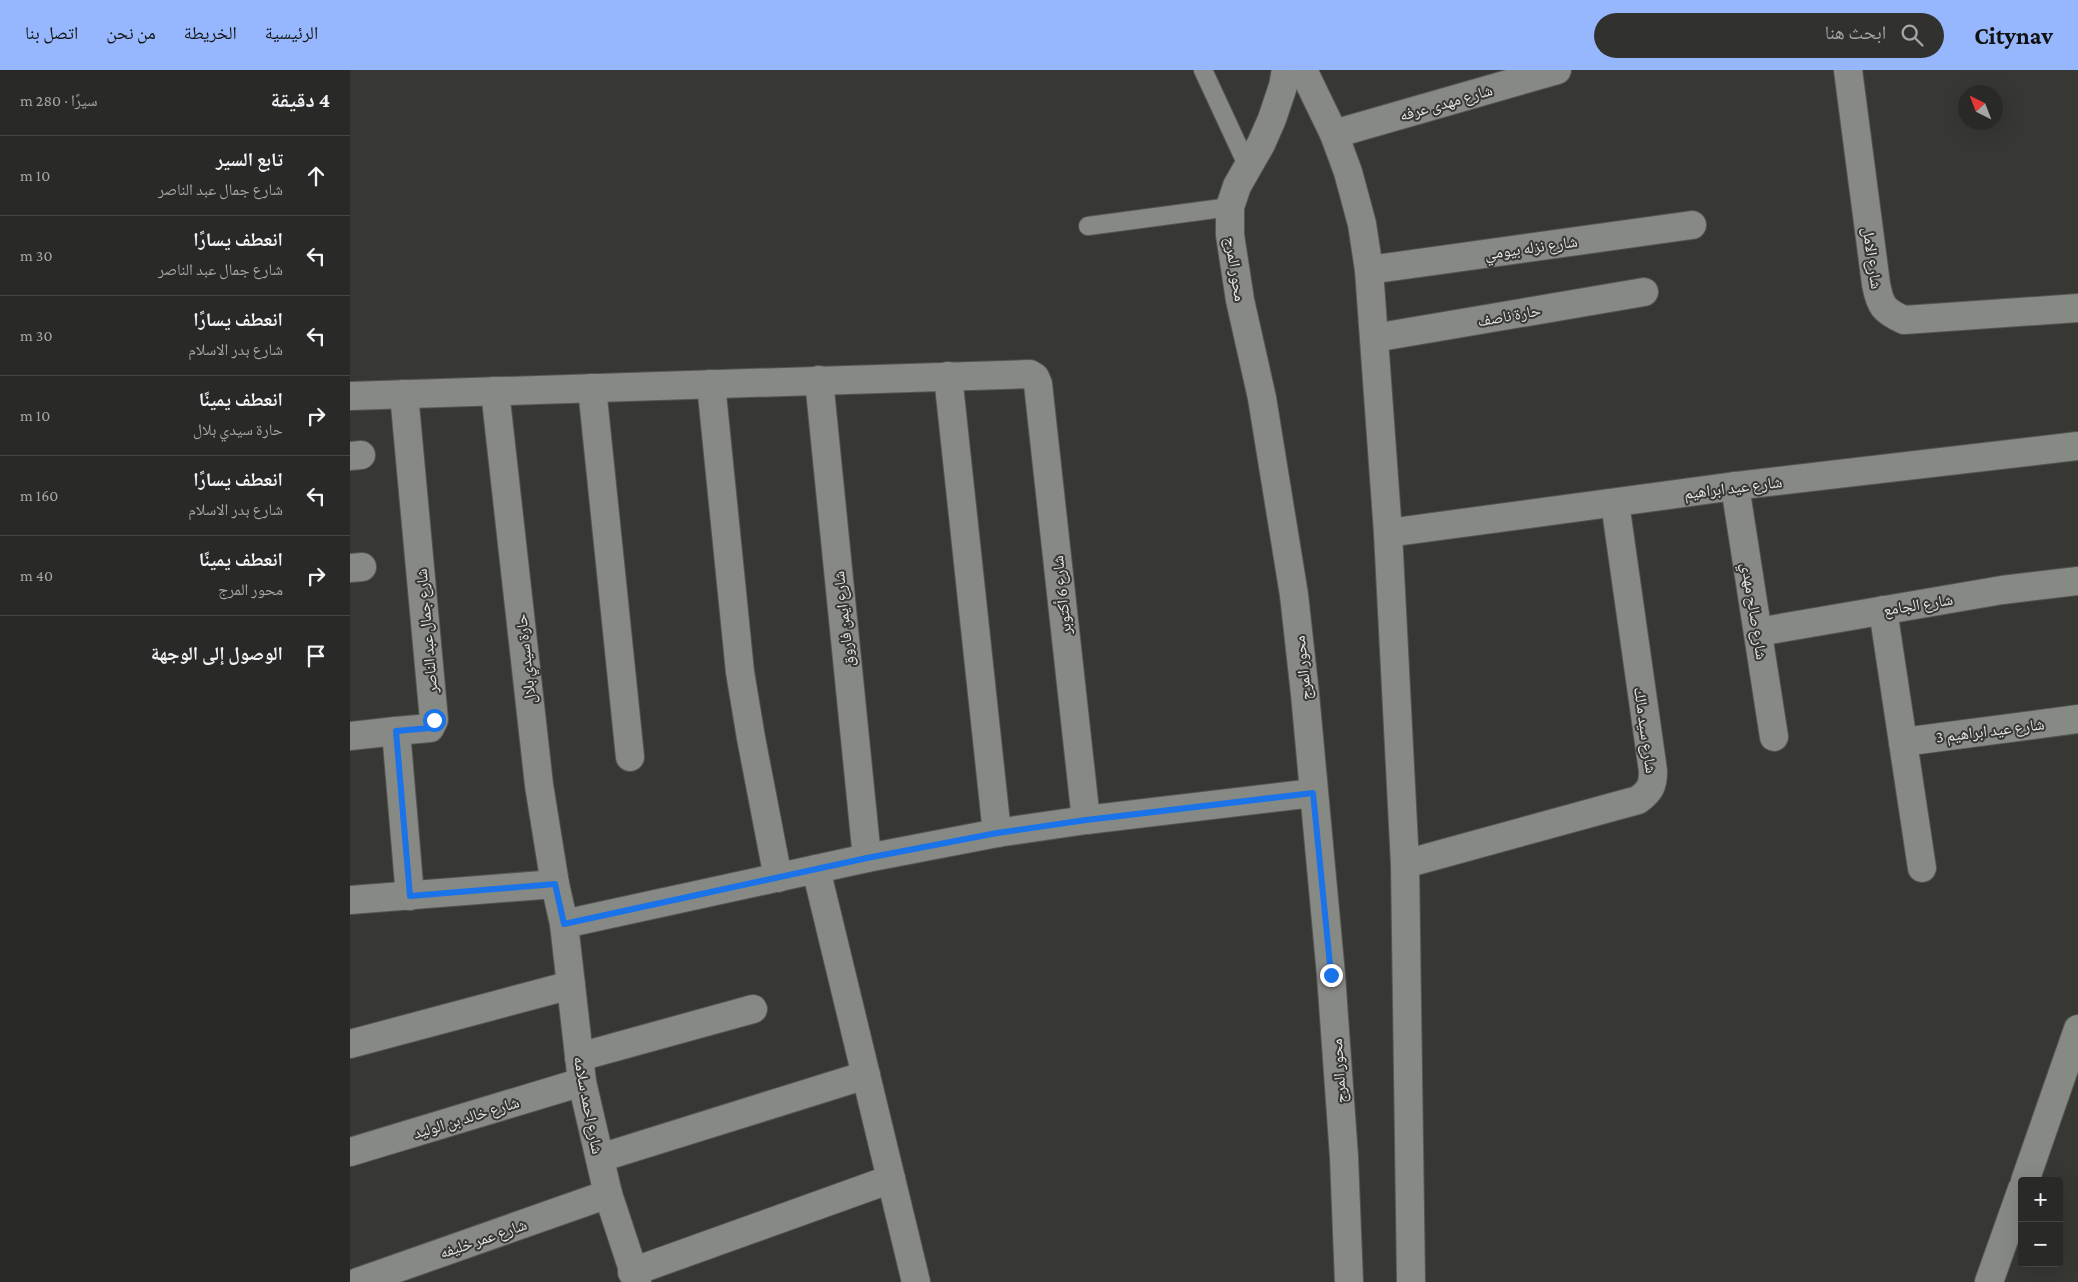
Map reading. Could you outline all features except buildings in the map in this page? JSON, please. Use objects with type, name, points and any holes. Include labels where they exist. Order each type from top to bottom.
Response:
[{"type":"street","name":"محور المرج","points":[[1286,70],[1283,86],[1272,119],[1237,186],[1230,207],[1230,235],[1237,282],[1262,398],[1294,594],[1332,984],[1344,1157],[1350,1282]]},
{"type":"street","points":[[1303,70],[1334,134],[1362,224],[1369,270],[1388,533],[1404,864],[1411,1282]]},
{"type":"street","name":"شارع مهدى عرفه","points":[[1334,134],[1557,70]]},
{"type":"street","name":"شارع الامل","points":[[1848,70],[1879,300],[1889,313],[1904,320],[2078,308]]},
{"type":"street","name":"شارع نزله بيومي","points":[[1369,270],[1692,225]]},
{"type":"street","name":"حارة ناصف","points":[[1374,338],[1644,292]]},
{"type":"street","name":"شارع 6 أكتوبر","points":[[948,376],[1030,374],[1035,377],[1038,384],[1086,820]]},
{"type":"street","points":[[350,396],[948,376],[997,833]]},
{"type":"street","name":"شارع ايمن فاروق","points":[[819,380],[867,858]]},
{"type":"street","points":[[711,384],[740,672],[778,878]]},
{"type":"street","points":[[592,388],[630,758]]},
{"type":"street","name":"حارة سيدي بلال","points":[[495,392],[539,784],[555,884],[564,924]]},
{"type":"street","name":"شارع جمال عبد الناصر","points":[[396,731],[430,728],[434,720],[404,394]]},
{"type":"street","name":"شارع عيد ابراهيم","points":[[1388,533],[1736,486],[2078,446]]},
{"type":"street","name":"شارع صالح مهدي","points":[[1736,486],[1774,737]]},
{"type":"street","name":"شارع سيد مالك","points":[[1404,864],[1638,800],[1648,793],[1651,788],[1653,771],[1615,503]]},
{"type":"street","name":"شارع الجامع","points":[[1758,632],[2002,590],[2078,581]]},
{"type":"street","points":[[1883,610],[1922,868]]},
{"type":"street","name":"شارع عيد ابراهيم 3","points":[[1903,742],[2078,719]]},
{"type":"street","points":[[350,736],[396,731],[410,896]]},
{"type":"street","points":[[564,924],[867,858],[997,833],[1086,820],[1313,793]]},
{"type":"street","points":[[816,869],[916,1282]]},
{"type":"street","points":[[350,900],[555,884]]},
{"type":"street","name":"شارع احمد سلامه","points":[[564,924],[581,1070],[608,1194],[634,1277]]},
{"type":"street","points":[[350,1044],[570,985]]},
{"type":"street","name":"شارع خالد بن الوليد","points":[[350,1152],[752,1009]]},
{"type":"street","points":[[2026,1177],[2078,1029]]},
{"type":"street","points":[[600,1158],[866,1075]]},
{"type":"street","points":[[634,1277],[890,1178]]},
{"type":"street","name":"شارع عمر خليفه","points":[[358,1282],[608,1194]]},
{"type":"street","points":[[1989,1282],[2018,1200]]},
{"type":"lane","points":[[1203,70],[1248,167]]},
{"type":"lane","points":[[1088,226],[1230,207]]},
{"type":"route","points":[[434,720],[430,728],[396,731],[410,896],[555,884],[564,924],[867,858],[997,833],[1086,820],[1313,793],[1331,975]]}]
